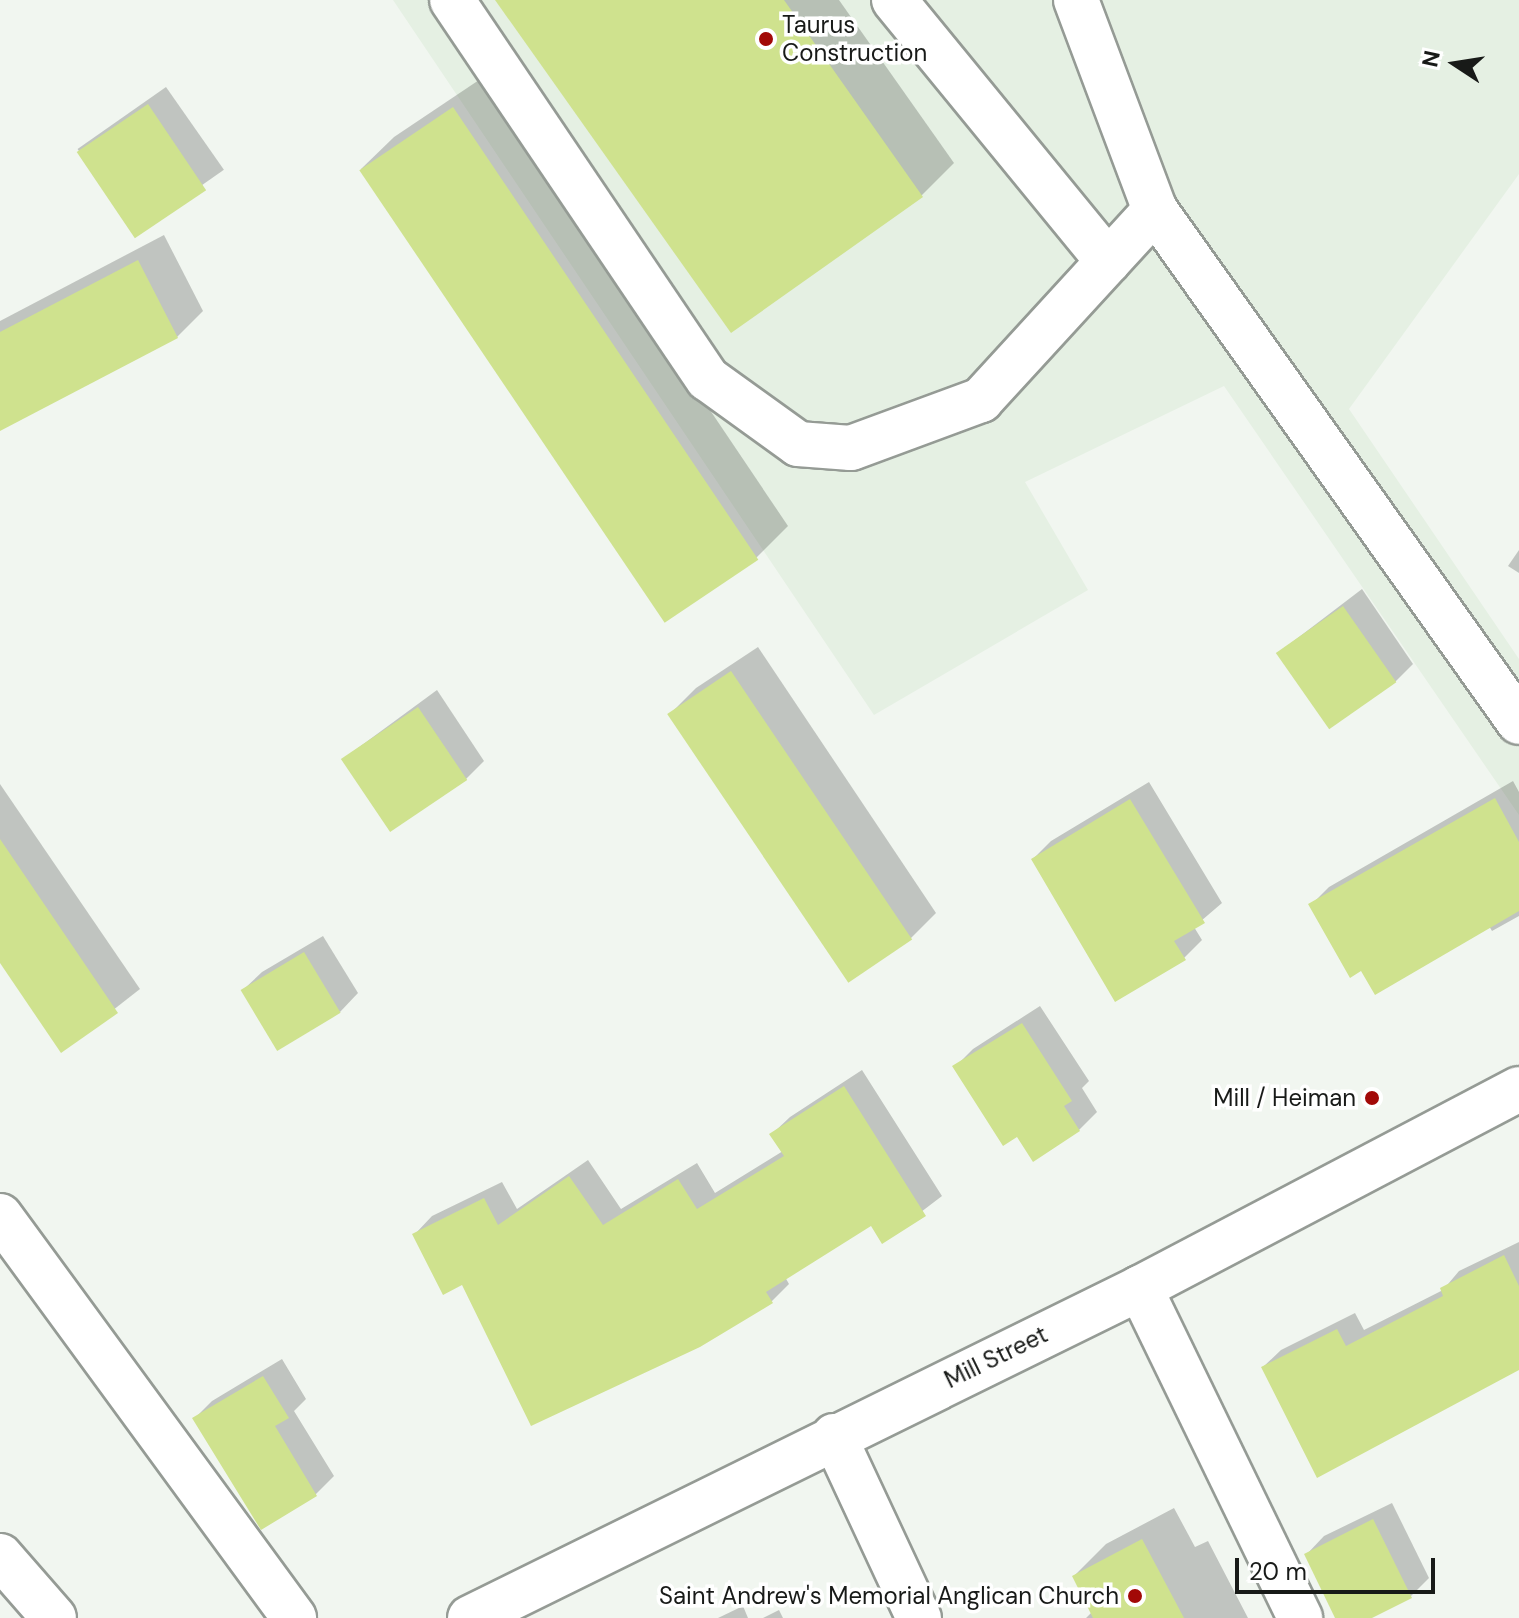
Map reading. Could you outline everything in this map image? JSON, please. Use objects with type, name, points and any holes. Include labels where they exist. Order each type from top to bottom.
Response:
[{"type":"street","points":[[452,0],[708,379],[798,444],[851,448],[981,400],[1155,210]]},
{"type":"street","points":[[894,0],[1108,261]]},
{"type":"street","points":[[1076,0],[1155,210],[1519,722]]},
{"type":"street","name":"Mill Street","points":[[470,1618],[834,1436],[1140,1288],[1519,1089]]},
{"type":"street","points":[[0,1216],[294,1618]]},
{"type":"street","points":[[1140,1288],[1300,1618]]},
{"type":"street","points":[[834,1436],[919,1618]]},
{"type":"street","points":[[0,1556],[54,1618]]},
{"type":"shaded area","points":[[393,0],[1519,0],[1519,174],[1349,409],[1519,659],[1519,815],[1224,386],[1025,482],[1088,590],[874,715]]},
{"type":"building","points":[[495,0],[784,0],[923,197],[731,333]]},
{"type":"building","points":[[148,104],[206,190],[135,238],[77,152]]},
{"type":"building","points":[[453,107],[758,560],[665,623],[359,170]]},
{"type":"building","points":[[138,260],[178,338],[0,431],[0,332]]},
{"type":"building","points":[[1343,606],[1396,682],[1329,729],[1276,653]]},
{"type":"building","points":[[731,671],[912,940],[848,983],[667,714]]},
{"type":"building","points":[[418,707],[467,780],[390,832],[341,759]]},
{"type":"building","points":[[1495,798],[1519,842],[1519,911],[1375,995],[1361,971],[1350,978],[1308,904]]},
{"type":"building","points":[[1130,799],[1205,923],[1174,941],[1186,960],[1115,1002],[1031,859]]},
{"type":"building","points":[[0,839],[118,1013],[61,1053],[0,963]]},
{"type":"building","points":[[304,952],[341,1013],[277,1051],[241,990]]},
{"type":"building","points":[[1022,1023],[1072,1101],[1064,1106],[1080,1131],[1033,1162],[1017,1137],[1003,1146],[952,1066]]},
{"type":"building","points":[[844,1086],[926,1216],[882,1244],[871,1226],[766,1292],[773,1303],[700,1347],[531,1426],[462,1285],[443,1295],[412,1234],[484,1198],[498,1225],[569,1176],[603,1225],[678,1179],[697,1209],[784,1156],[769,1134]]},
{"type":"building","points":[[1504,1255],[1519,1286],[1519,1370],[1317,1478],[1261,1367],[1337,1329],[1346,1346],[1443,1296],[1440,1288]]},
{"type":"building","points":[[263,1376],[289,1418],[275,1426],[317,1496],[261,1530],[192,1418]]},
{"type":"building","points":[[1373,1519],[1412,1598],[1372,1618],[1335,1618],[1304,1554]]},
{"type":"building","name":"Saint Andrew's Memorial Anglican Church","points":[[1142,1539],[1184,1618],[1093,1618],[1072,1576]]},
{"type":"place","name":"Taurus Construction","points":[[766,39]]},
{"type":"place","name":"Mill / Heiman","points":[[1372,1098]]},
{"type":"place","name":"Saint Andrew's Memorial Anglican Church","points":[[1135,1596]]}]
